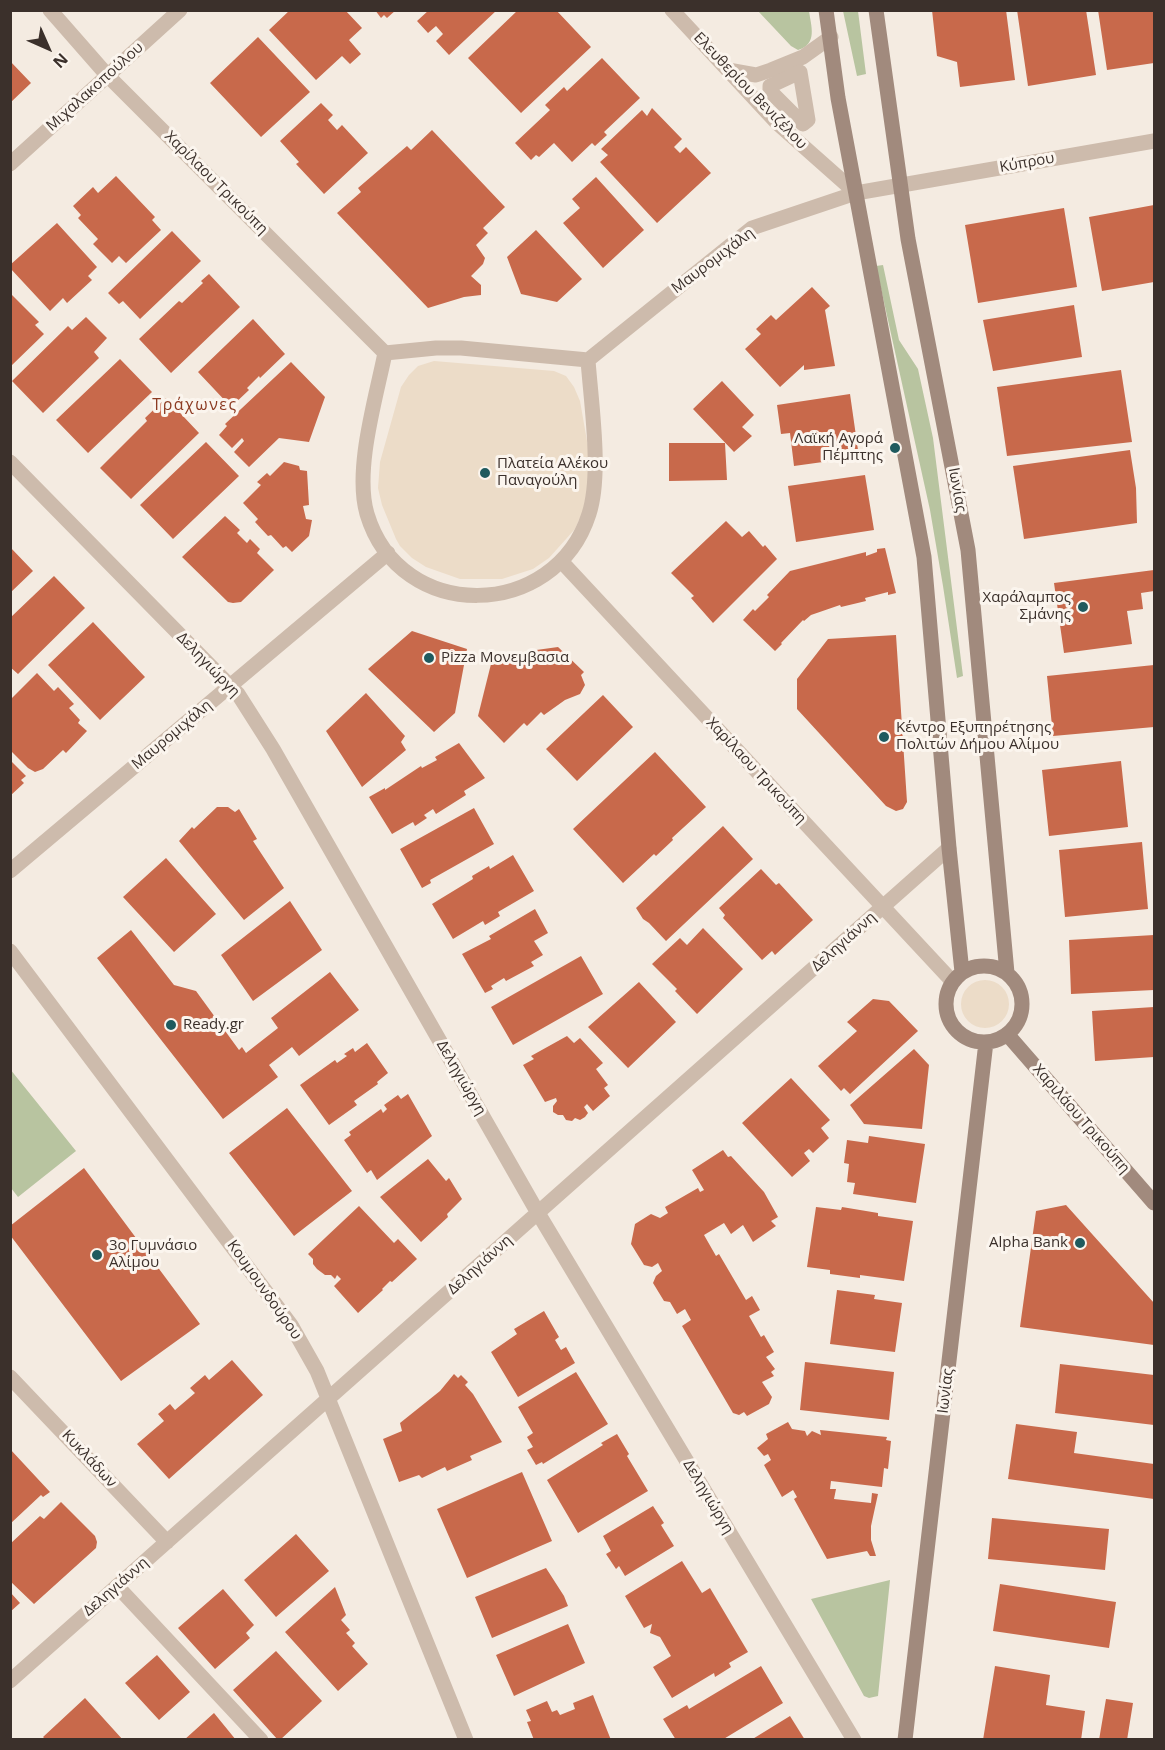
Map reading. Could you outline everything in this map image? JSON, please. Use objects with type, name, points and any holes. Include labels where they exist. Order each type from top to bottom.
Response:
[{"type":"street","name":"Χαρίλαου Τρικούπη","points":[[50,10],[107,75],[385,353]]},
{"type":"street","name":"Μιχαλακοπούλου","points":[[10,164],[180,10]]},
{"type":"street","name":"Ελευθερίου Βενιζέλου","points":[[672,10],[777,123],[856,193]]},
{"type":"street","points":[[826,10],[838,98],[924,557],[949,848],[957,976]]},
{"type":"street","name":"Ιωνίας","points":[[876,10],[908,239],[968,550],[1007,973]]},
{"type":"street","points":[[728,70],[756,75],[804,57],[831,37]]},
{"type":"street","name":"Κύπρου","points":[[856,193],[1155,141]]},
{"type":"street","name":"Μαυρομιχάλη","points":[[588,360],[752,228],[856,193]]},
{"type":"street","points":[[461,348],[588,360],[595,468],[593,495],[577,542],[561,561],[543,576],[515,590],[499,594],[466,596],[449,593],[418,580],[404,570],[388,553],[373,530],[367,514],[362,480],[363,463],[385,353],[461,348]]},
{"type":"street","name":"Δεληγιώργη","points":[[10,462],[238,694],[273,749],[538,1213],[854,1740]]},
{"type":"street","name":"Μαυρομιχάλη","points":[[10,871],[388,553]]},
{"type":"street","name":"Χαρίλαου Τρικούπη","points":[[561,561],[883,908],[957,976]]},
{"type":"street","name":"Δεληγιάννη","points":[[10,1681],[949,848]]},
{"type":"street","name":"Κουμουνδούρου","points":[[10,951],[291,1325],[317,1371],[466,1740]]},
{"type":"street","points":[[985,965],[996,967],[1007,973],[1015,981],[1022,1003],[1021,1015],[1007,1034],[986,1042],[975,1041],[956,1031],[946,1012],[946,1001],[948,990],[957,976],[973,967],[985,965]]},
{"type":"street","name":"Χαριλάου Τρικούπη","points":[[1007,1034],[1155,1203]]},
{"type":"street","name":"Ιωνίας","points":[[905,1740],[986,1042]]},
{"type":"street","name":"Κυκλάδων","points":[[10,1377],[167,1542]]},
{"type":"street","points":[[117,1586],[261,1740]]},
{"type":"green space","points":[[758,11],[809,11],[811,39],[798,50],[791,46]]},
{"type":"green space","points":[[843,11],[858,11],[866,74],[857,76]]},
{"type":"green space","points":[[883,265],[899,340],[918,369],[933,438],[963,676],[957,678],[930,510],[876,266]]},
{"type":"green space","points":[[10,1069],[76,1151],[18,1197],[11,1188]]},
{"type":"green space","points":[[890,1580],[878,1696],[869,1698],[864,1696],[811,1599]]},
{"type":"shaded area","name":"Πλατεία Αλέκου Παναγούλη","points":[[434,361],[554,371],[566,376],[574,387],[580,401],[590,458],[587,502],[575,529],[549,558],[533,569],[502,579],[460,579],[426,567],[412,558],[396,539],[382,505],[378,488],[380,462],[401,387],[418,366]]},
{"type":"shaded area","points":[[980,980],[990,980],[1002,987],[1009,999],[1009,1009],[1002,1021],[990,1028],[980,1028],[965,1017],[961,1009],[961,999],[972,984]]},
{"type":"building","points":[[290,10],[345,10],[362,28],[349,40],[361,54],[350,64],[342,56],[316,80],[269,30]]},
{"type":"building","points":[[375,10],[396,10],[387,18],[384,15],[381,18]]},
{"type":"building","points":[[429,10],[497,10],[449,55],[436,41],[443,34],[436,26],[428,33],[417,21]]},
{"type":"building","points":[[518,10],[556,10],[591,47],[521,113],[468,58]]},
{"type":"building","points":[[932,10],[1006,10],[1015,80],[960,87],[957,62],[937,56]]},
{"type":"building","points":[[1017,10],[1086,10],[1096,75],[1028,86]]},
{"type":"building","points":[[1098,10],[1154,10],[1154,63],[1107,70]]},
{"type":"building","points":[[258,37],[310,92],[261,137],[210,83]]},
{"type":"building","points":[[602,58],[640,98],[604,132],[607,135],[595,146],[592,143],[572,162],[554,143],[539,157],[536,155],[531,160],[515,143],[550,110],[545,105],[564,87],[567,91]]},
{"type":"building","points":[[10,61],[31,83],[10,103]]},
{"type":"building","points":[[321,103],[333,115],[328,120],[337,130],[342,125],[368,153],[324,194],[296,164],[299,162],[280,141]]},
{"type":"building","points":[[652,108],[682,139],[674,147],[680,153],[686,147],[711,173],[657,223],[600,162],[608,155],[601,149],[642,110],[647,116]]},
{"type":"building","points":[[432,130],[505,207],[483,228],[488,233],[476,245],[485,258],[483,264],[471,276],[481,285],[481,295],[464,297],[428,308],[337,213],[361,192],[358,188],[407,146],[411,150]]},
{"type":"building","points":[[116,176],[155,217],[152,220],[161,230],[126,263],[119,256],[112,263],[93,244],[98,239],[78,218],[81,215],[73,206],[93,187],[98,193]]},
{"type":"building","points":[[596,177],[644,230],[603,268],[563,223],[580,208],[572,199]]},
{"type":"building","points":[[1154,205],[1154,282],[1102,291],[1089,217]]},
{"type":"building","points":[[1064,208],[1077,287],[978,303],[965,225]]},
{"type":"building","points":[[57,223],[97,267],[88,276],[92,280],[67,303],[63,298],[50,311],[10,268],[10,265]]},
{"type":"building","points":[[536,230],[582,279],[557,302],[521,294],[507,257]]},
{"type":"building","points":[[172,231],[201,261],[140,319],[123,301],[119,304],[108,293]]},
{"type":"building","points":[[209,274],[240,307],[171,373],[139,339],[179,301],[182,303]]},
{"type":"building","points":[[812,287],[830,306],[825,310],[835,366],[804,370],[804,365],[780,387],[745,349],[761,334],[756,329],[771,315],[776,320]]},
{"type":"building","points":[[10,293],[39,322],[35,325],[44,334],[10,367]]},
{"type":"building","points":[[1074,305],[1082,357],[993,371],[983,320]]},
{"type":"building","points":[[86,317],[107,338],[94,352],[99,358],[43,413],[12,381],[68,326],[72,330]]},
{"type":"building","points":[[253,319],[285,354],[260,378],[259,376],[247,388],[249,390],[231,407],[198,372]]},
{"type":"building","points":[[120,359],[152,392],[88,453],[56,420]]},
{"type":"building","points":[[291,362],[325,397],[309,442],[279,438],[249,467],[234,452],[244,441],[242,438],[232,448],[219,435],[227,426],[225,424]]},
{"type":"building","points":[[1121,370],[1132,442],[1007,456],[997,387]]},
{"type":"building","points":[[722,381],[754,415],[742,427],[752,436],[734,452],[693,409]]},
{"type":"building","points":[[850,394],[859,457],[794,466],[790,433],[781,434],[777,405]]},
{"type":"building","points":[[166,398],[199,433],[131,499],[100,468],[147,421],[145,418]]},
{"type":"building","points":[[206,442],[239,476],[173,539],[140,505]]},
{"type":"building","points":[[669,443],[725,443],[727,480],[669,481]]},
{"type":"building","points":[[1130,450],[1136,488],[1137,523],[1024,539],[1013,466]]},
{"type":"building","points":[[284,462],[307,471],[309,505],[303,506],[306,519],[312,520],[309,536],[292,552],[286,546],[283,548],[271,535],[268,536],[255,522],[258,519],[243,503],[261,485],[257,482],[267,473],[270,476]]},
{"type":"building","points":[[865,475],[874,530],[796,542],[788,486]]},
{"type":"building","points":[[225,516],[240,530],[237,533],[247,543],[250,539],[260,549],[257,553],[274,570],[241,602],[228,602],[182,557]]},
{"type":"building","points":[[726,521],[742,537],[749,531],[777,559],[713,623],[691,598],[694,596],[671,573]]},
{"type":"building","points":[[10,547],[33,571],[10,593]]},
{"type":"building","points":[[885,548],[896,593],[888,595],[888,592],[865,598],[866,601],[841,607],[840,605],[811,615],[803,620],[775,651],[743,620],[769,597],[767,595],[790,571],[866,552],[866,556],[877,552],[877,549]]},
{"type":"building","points":[[1154,570],[1154,591],[1141,593],[1143,609],[1127,611],[1132,644],[1064,653],[1054,583]]},
{"type":"building","points":[[54,576],[85,608],[18,674],[10,667],[10,618]]},
{"type":"building","points":[[93,622],[145,677],[100,720],[48,665]]},
{"type":"building","points":[[412,631],[467,649],[455,713],[434,732],[368,669]]},
{"type":"building","points":[[896,635],[907,802],[903,809],[896,811],[886,806],[797,709],[797,679],[828,639]]},
{"type":"building","points":[[558,647],[584,672],[581,675],[585,685],[580,694],[565,700],[544,715],[541,712],[527,726],[524,723],[504,743],[478,716],[493,656]]},
{"type":"building","points":[[1154,665],[1154,727],[1053,736],[1047,676]]},
{"type":"building","points":[[37,673],[54,691],[58,687],[74,704],[69,708],[80,720],[78,723],[87,731],[66,753],[63,750],[43,769],[35,772],[10,750],[10,700]]},
{"type":"building","points":[[366,693],[405,736],[401,742],[406,750],[362,787],[326,731]]},
{"type":"building","points":[[603,695],[633,727],[577,781],[546,749]]},
{"type":"building","points":[[459,743],[485,778],[464,791],[466,795],[436,814],[433,809],[424,815],[427,818],[415,826],[413,822],[392,834],[369,797],[385,788],[385,790],[421,766],[422,768],[437,760],[435,757]]},
{"type":"building","points":[[655,752],[706,807],[656,856],[654,854],[623,883],[573,829]]},
{"type":"building","points":[[10,760],[26,776],[21,780],[24,783],[10,796]]},
{"type":"building","points":[[1121,761],[1128,827],[1049,836],[1042,770]]},
{"type":"building","points":[[217,807],[228,807],[235,812],[239,809],[257,839],[253,841],[284,888],[244,920],[179,841]]},
{"type":"building","points":[[474,808],[494,844],[430,880],[431,883],[422,888],[400,849]]},
{"type":"building","points":[[723,826],[753,859],[666,941],[643,919],[636,908]]},
{"type":"building","points":[[1142,842],[1148,909],[1065,917],[1059,850]]},
{"type":"building","points":[[513,855],[534,891],[498,912],[500,916],[485,925],[483,921],[453,939],[432,904],[473,879],[472,876],[489,866],[490,869]]},
{"type":"building","points":[[166,858],[216,914],[174,952],[123,897]]},
{"type":"building","points":[[761,869],[776,885],[779,883],[813,920],[775,955],[772,951],[762,960],[723,918],[725,915],[719,908]]},
{"type":"building","points":[[290,901],[322,950],[253,1001],[221,955]]},
{"type":"building","points":[[535,909],[548,933],[534,941],[543,955],[531,962],[534,966],[506,981],[504,978],[491,986],[493,989],[485,993],[462,954],[491,939],[489,936]]},
{"type":"building","points":[[703,928],[743,969],[697,1014],[675,991],[677,989],[652,964],[680,938],[687,945]]},
{"type":"building","points":[[131,930],[174,985],[196,991],[239,1050],[242,1047],[246,1053],[278,1028],[271,1018],[330,972],[359,1010],[299,1056],[292,1047],[269,1065],[278,1077],[223,1119],[97,958]]},
{"type":"building","points":[[1154,935],[1154,990],[1071,994],[1069,940]]},
{"type":"building","points":[[581,956],[603,994],[513,1045],[491,1007]]},
{"type":"building","points":[[639,982],[676,1022],[628,1068],[588,1027]]},
{"type":"building","points":[[873,999],[889,1001],[918,1031],[850,1094],[844,1088],[841,1091],[818,1066],[857,1031],[847,1022]]},
{"type":"building","points":[[1154,1007],[1154,1057],[1095,1061],[1092,1011]]},
{"type":"building","points":[[567,1036],[574,1043],[580,1038],[603,1063],[596,1069],[608,1085],[604,1088],[610,1096],[593,1111],[587,1104],[584,1107],[588,1113],[585,1117],[580,1120],[575,1118],[572,1121],[553,1112],[556,1098],[545,1102],[523,1065],[534,1059],[531,1056]]},
{"type":"building","points":[[367,1043],[388,1073],[377,1082],[378,1084],[354,1101],[357,1105],[329,1125],[300,1085],[335,1060],[337,1063],[353,1048],[355,1052]]},
{"type":"building","points":[[914,1049],[929,1065],[922,1129],[864,1124],[850,1105]]},
{"type":"building","points":[[791,1078],[830,1120],[821,1128],[829,1138],[813,1153],[809,1149],[804,1153],[810,1161],[792,1177],[742,1123]]},
{"type":"building","points":[[408,1094],[432,1136],[377,1180],[371,1170],[367,1173],[344,1140],[351,1135],[349,1132],[381,1109],[383,1113],[387,1109],[384,1105],[398,1095],[401,1099]]},
{"type":"building","points":[[287,1108],[352,1191],[294,1236],[229,1153]]},
{"type":"building","points":[[869,1136],[925,1144],[916,1203],[853,1194],[855,1183],[847,1182],[849,1164],[844,1163],[847,1140],[868,1143]]},
{"type":"building","points":[[723,1150],[764,1192],[778,1217],[771,1221],[776,1226],[753,1242],[743,1225],[731,1234],[724,1223],[704,1235],[716,1256],[719,1254],[746,1300],[752,1296],[760,1310],[749,1316],[761,1337],[764,1335],[774,1352],[766,1357],[775,1369],[771,1372],[774,1376],[762,1382],[772,1397],[769,1404],[747,1416],[744,1412],[739,1415],[733,1413],[682,1326],[691,1320],[685,1309],[677,1314],[670,1302],[664,1301],[653,1283],[662,1271],[658,1263],[652,1267],[644,1265],[631,1244],[635,1224],[651,1214],[660,1218],[668,1213],[665,1207],[698,1188],[700,1192],[704,1190],[692,1170]]},
{"type":"building","points":[[428,1159],[446,1181],[449,1178],[462,1199],[447,1214],[448,1217],[421,1242],[380,1197]]},
{"type":"building","points":[[84,1168],[200,1324],[121,1381],[10,1235],[10,1226]]},
{"type":"building","points":[[1066,1205],[1154,1303],[1154,1345],[1020,1327],[1036,1211]]},
{"type":"building","points":[[359,1206],[394,1243],[398,1239],[417,1259],[392,1282],[390,1281],[358,1313],[334,1286],[341,1279],[337,1275],[335,1279],[331,1275],[325,1275],[317,1269],[308,1254]]},
{"type":"building","points":[[816,1207],[841,1210],[842,1207],[878,1213],[878,1216],[913,1221],[904,1281],[860,1275],[860,1278],[830,1274],[830,1270],[807,1267]]},
{"type":"building","points":[[837,1290],[875,1295],[874,1299],[902,1303],[895,1352],[830,1344]]},
{"type":"building","points":[[544,1311],[559,1337],[555,1340],[561,1350],[566,1347],[575,1363],[518,1397],[491,1352],[517,1334],[514,1329]]},
{"type":"building","points":[[232,1360],[263,1395],[169,1479],[137,1444],[164,1421],[158,1414],[170,1404],[175,1410],[195,1393],[190,1388],[205,1375],[209,1380]]},
{"type":"building","points":[[805,1362],[894,1372],[889,1420],[800,1410]]},
{"type":"building","points":[[1060,1364],[1154,1375],[1154,1425],[1055,1413]]},
{"type":"building","points":[[576,1372],[608,1424],[543,1464],[542,1462],[536,1465],[527,1450],[533,1447],[527,1437],[533,1433],[518,1407]]},
{"type":"building","points":[[454,1374],[458,1378],[461,1375],[468,1382],[465,1385],[473,1394],[502,1442],[470,1456],[472,1460],[447,1471],[445,1467],[422,1478],[419,1475],[399,1482],[383,1439],[402,1431],[400,1423],[440,1391]]},
{"type":"building","points":[[788,1422],[792,1429],[805,1431],[807,1436],[812,1431],[821,1435],[820,1430],[887,1437],[886,1440],[891,1441],[888,1469],[884,1468],[882,1487],[831,1481],[830,1489],[836,1489],[834,1499],[871,1503],[872,1493],[878,1494],[871,1526],[871,1540],[876,1556],[870,1556],[867,1551],[827,1559],[794,1499],[797,1497],[793,1490],[782,1497],[764,1465],[771,1460],[768,1454],[764,1456],[757,1448],[768,1439],[766,1434]]},
{"type":"building","points":[[1016,1424],[1077,1432],[1074,1453],[1154,1464],[1154,1499],[1008,1479]]},
{"type":"building","points":[[617,1434],[648,1491],[578,1533],[547,1480]]},
{"type":"building","points":[[10,1449],[50,1492],[43,1497],[41,1495],[10,1524]]},
{"type":"building","points":[[522,1472],[552,1541],[467,1578],[437,1509]]},
{"type":"building","points":[[61,1502],[95,1536],[96,1548],[34,1604],[10,1581],[10,1544],[40,1516],[44,1519]]},
{"type":"building","points":[[653,1506],[664,1523],[661,1525],[674,1546],[625,1576],[619,1566],[616,1569],[606,1554],[611,1551],[603,1536]]},
{"type":"building","points":[[992,1518],[1109,1529],[1105,1570],[988,1559]]},
{"type":"building","points":[[296,1534],[329,1571],[276,1617],[244,1580]]},
{"type":"building","points":[[682,1561],[702,1593],[710,1588],[748,1652],[729,1663],[731,1667],[715,1677],[714,1673],[672,1698],[653,1667],[671,1656],[660,1637],[650,1633],[652,1624],[644,1628],[625,1596]]},
{"type":"building","points":[[546,1568],[568,1606],[492,1638],[475,1597]]},
{"type":"building","points":[[1000,1584],[1116,1602],[1109,1648],[993,1631]]},
{"type":"building","points":[[335,1587],[346,1615],[341,1620],[350,1630],[346,1633],[355,1643],[352,1646],[368,1664],[338,1691],[285,1632]]},
{"type":"building","points":[[223,1589],[254,1625],[246,1633],[250,1638],[215,1669],[178,1628]]},
{"type":"building","points":[[10,1592],[20,1603],[10,1612]]},
{"type":"building","points":[[568,1624],[585,1663],[514,1696],[496,1655]]},
{"type":"building","points":[[276,1651],[322,1701],[280,1740],[233,1690]]},
{"type":"building","points":[[157,1655],[190,1692],[159,1720],[125,1683]]},
{"type":"building","points":[[761,1666],[783,1703],[722,1740],[676,1740],[663,1719],[687,1705],[689,1709]]},
{"type":"building","points":[[995,1666],[1050,1675],[1046,1705],[1085,1711],[1081,1740],[983,1740]]},
{"type":"building","points":[[593,1695],[611,1740],[534,1740],[527,1722],[531,1721],[526,1710],[547,1701],[552,1712],[557,1710],[560,1715],[575,1709],[573,1703]]},
{"type":"building","points":[[85,1698],[123,1740],[46,1740],[43,1737]]},
{"type":"building","points":[[1106,1699],[1133,1703],[1127,1740],[1099,1740]]},
{"type":"building","points":[[214,1713],[236,1740],[184,1740]]},
{"type":"building","points":[[790,1716],[805,1740],[751,1740]]},
{"type":"place","name":"Λαϊκή Αγορά Πέμπτης","points":[[895,448]]},
{"type":"place","name":"Πλατεία Αλέκου Παναγούλη","points":[[485,473]]},
{"type":"place","name":"Χαράλαμπος Σμάνης","points":[[1083,607]]},
{"type":"place","name":"Pizza Μονεμβασια","points":[[429,658]]},
{"type":"place","name":"Κέντρο Εξυπηρέτησης Πολιτών Δήμου Αλίμου","points":[[884,737]]},
{"type":"place","name":"Ready.gr","points":[[171,1025]]},
{"type":"place","name":"Alpha Bank","points":[[1080,1243]]},
{"type":"place","name":"3ο Γυμνάσιο Αλίμου","points":[[97,1255]]},
{"type":"district","name":"Τράχωνες","points":[[195,405]]}]
